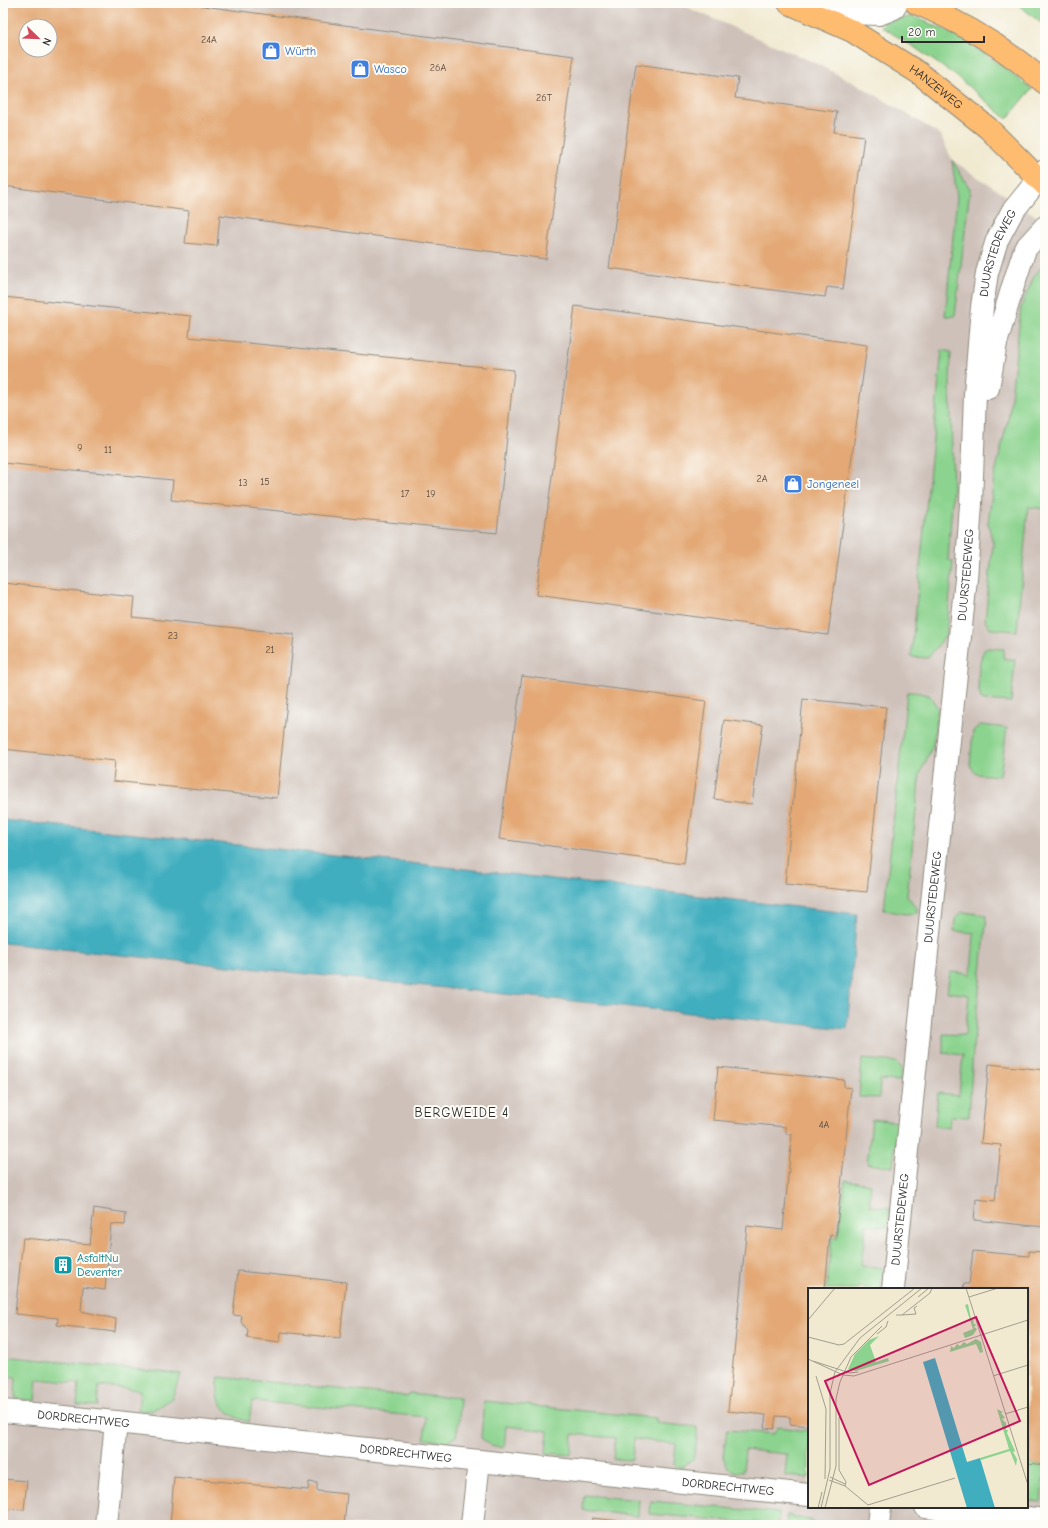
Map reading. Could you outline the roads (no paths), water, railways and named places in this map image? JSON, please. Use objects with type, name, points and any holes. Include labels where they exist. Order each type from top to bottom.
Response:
[{"type":"main road","name":"HANZEWEG","points":[[789,3],[852,31],[919,73],[988,128],[1043,178]]},
{"type":"main road","points":[[916,3],[992,42],[1026,65],[1045,82]]},
{"type":"street","name":"HANZEWEG","points":[[810,12],[879,14],[894,8],[897,3]]},
{"type":"street","name":"DUURSTEDEWEG","points":[[893,1288],[966,579],[972,504],[975,394],[982,307],[987,273],[997,240],[1012,212],[1043,178]]},
{"type":"street","name":"DUURSTEDEWEG","points":[[972,504],[996,343],[1025,249],[1045,227]]},
{"type":"street","name":"DORDRECHTWEG","points":[[3,1411],[808,1495]]},
{"type":"street","points":[[106,1525],[116,1422]]},
{"type":"street","points":[[472,1525],[479,1461]]},
{"type":"street","points":[[878,1525],[880,1508]]},
{"type":"street","points":[[935,1508],[1045,1520]]},
{"type":"water","points":[[3,820],[466,869],[857,914],[847,1029],[3,943]]},
{"type":"place","name":"Würth","points":[[271,51]]},
{"type":"place","name":"Wasco","points":[[360,69]]},
{"type":"place","name":"Jongeneel","points":[[793,484]]},
{"type":"place","name":"AsfaltNu Deventer","points":[[63,1265]]},
{"type":"district","name":"BERGWEIDE 4","points":[[462,1112]]}]
